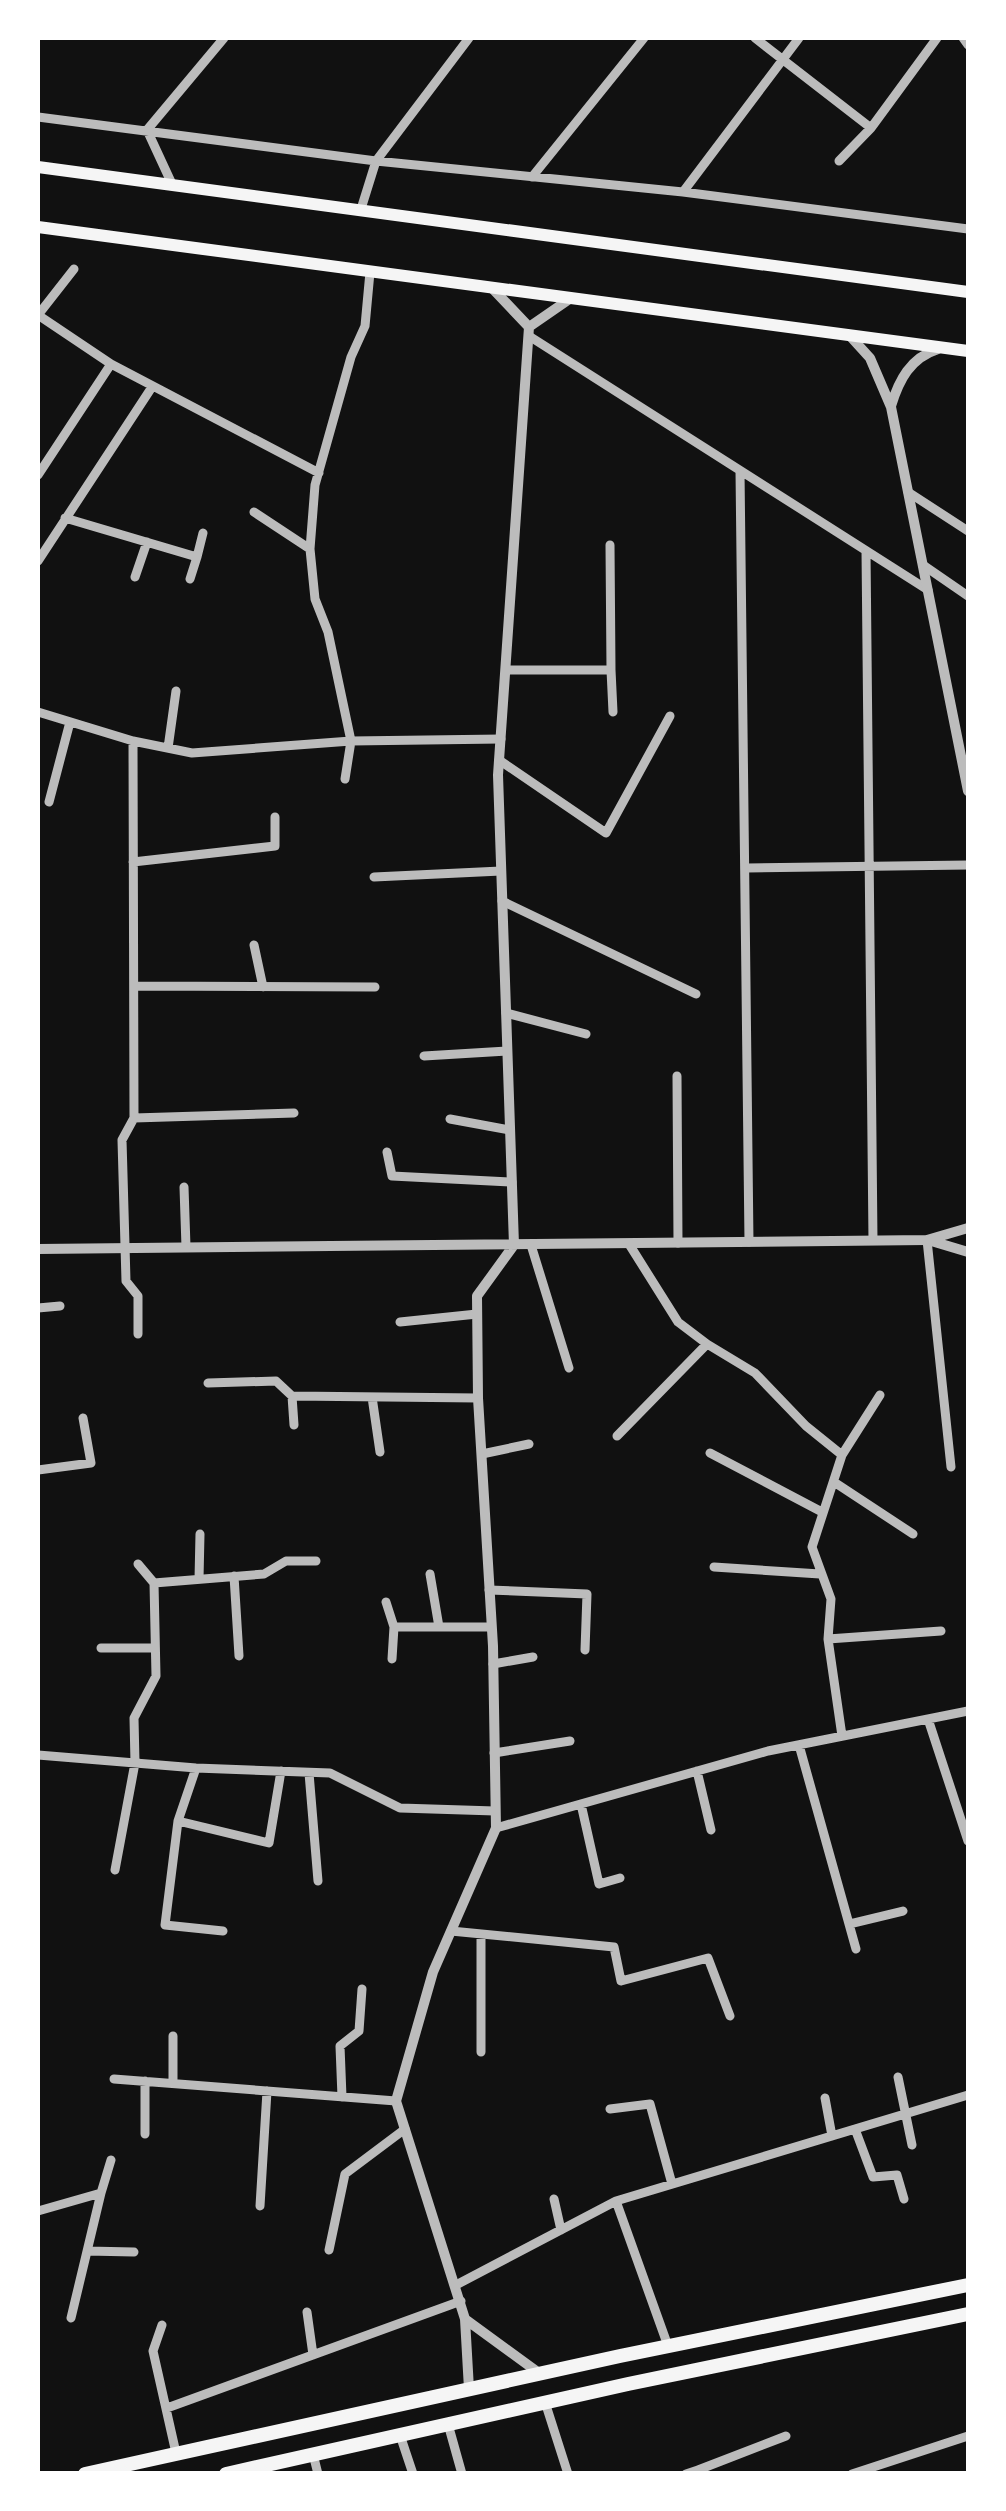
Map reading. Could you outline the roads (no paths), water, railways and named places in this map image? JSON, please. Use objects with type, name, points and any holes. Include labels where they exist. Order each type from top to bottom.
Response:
[{"type":"main road","points":[[38,167],[968,292]]},
{"type":"main road","points":[[38,227],[968,352]]},
{"type":"main road","points":[[86,2474],[540,2373],[968,2285]]},
{"type":"main road","points":[[226,2474],[545,2402],[968,2314]]},
{"type":"street","points":[[147,130],[224,38]]},
{"type":"street","points":[[362,209],[376,161],[468,38]]},
{"type":"street","points":[[532,177],[644,38]]},
{"type":"street","points":[[755,38],[872,128]]},
{"type":"street","points":[[684,192],[799,38]]},
{"type":"street","points":[[839,161],[872,128],[937,38]]},
{"type":"street","points":[[963,38],[968,45]]},
{"type":"street","points":[[38,117],[376,161],[684,192],[968,229]]},
{"type":"street","points":[[147,130],[172,184]]},
{"type":"street","points":[[74,268],[38,315],[152,387],[318,473]]},
{"type":"street","points":[[345,778],[351,741],[328,632],[315,599],[310,549],[318,473],[351,357],[364,326],[370,272]]},
{"type":"street","points":[[492,288],[529,332],[928,590]]},
{"type":"street","points":[[469,2389],[461,2302],[396,2102],[433,1972],[496,1828],[477,1296],[514,1246],[501,871],[501,738],[529,332],[571,298]]},
{"type":"street","points":[[849,336],[870,358],[891,407],[968,791]]},
{"type":"street","points":[[891,407],[898,382],[912,364],[928,352],[943,348]]},
{"type":"street","points":[[38,475],[112,364]]},
{"type":"street","points":[[38,561],[152,387]]},
{"type":"street","points":[[740,471],[749,1242]]},
{"type":"street","points":[[908,492],[968,531]]},
{"type":"street","points":[[254,512],[310,549]]},
{"type":"street","points":[[66,518],[196,557]]},
{"type":"street","points":[[190,579],[203,533]]},
{"type":"street","points":[[135,578],[148,542]]},
{"type":"street","points":[[610,545],[613,712]]},
{"type":"street","points":[[866,551],[873,1240]]},
{"type":"street","points":[[923,565],[968,596]]},
{"type":"street","points":[[506,670],[611,670]]},
{"type":"street","points":[[168,748],[176,691]]},
{"type":"street","points":[[38,712],[192,754],[351,741],[501,738]]},
{"type":"street","points":[[500,760],[606,833],[670,716]]},
{"type":"street","points":[[48,802],[70,722]]},
{"type":"street","points":[[133,741],[134,1118],[122,1140],[126,1280],[138,1296],[138,1334]]},
{"type":"street","points":[[133,862],[276,846],[276,816]]},
{"type":"street","points":[[747,868],[968,864]]},
{"type":"street","points":[[374,877],[501,871]]},
{"type":"street","points":[[502,901],[696,994]]},
{"type":"street","points":[[254,945],[263,987]]},
{"type":"street","points":[[134,986],[374,987]]},
{"type":"street","points":[[506,1013],[586,1034]]},
{"type":"street","points":[[424,1056],[507,1051]]},
{"type":"street","points":[[678,1076],[678,1243]]},
{"type":"street","points":[[134,1118],[294,1112]]},
{"type":"street","points":[[450,1119],[510,1130]]},
{"type":"street","points":[[388,1152],[392,1176],[512,1182]]},
{"type":"street","points":[[184,1187],[186,1246]]},
{"type":"street","points":[[38,1250],[927,1240],[968,1228]]},
{"type":"street","points":[[927,1240],[968,1252]]},
{"type":"street","points":[[927,1240],[951,1468]]},
{"type":"street","points":[[629,1244],[678,1322],[706,1344],[756,1372],[806,1426],[842,1455]]},
{"type":"street","points":[[531,1246],[569,1368]]},
{"type":"street","points":[[38,1308],[60,1306]]},
{"type":"street","points":[[400,1322],[477,1314]]},
{"type":"street","points":[[617,1436],[706,1344]]},
{"type":"street","points":[[208,1382],[276,1381],[292,1396],[478,1398]]},
{"type":"street","points":[[842,1736],[828,1639],[831,1599],[812,1547],[842,1455],[880,1394]]},
{"type":"street","points":[[292,1396],[294,1425]]},
{"type":"street","points":[[372,1397],[380,1452]]},
{"type":"street","points":[[38,1470],[91,1463],[83,1418]]},
{"type":"street","points":[[482,1454],[529,1444]]},
{"type":"street","points":[[710,1453],[822,1512]]},
{"type":"street","points":[[834,1482],[913,1534]]},
{"type":"street","points":[[199,1579],[200,1534]]},
{"type":"street","points":[[154,1583],[264,1574],[286,1561],[316,1561]]},
{"type":"street","points":[[114,1870],[134,1763],[134,1718],[156,1676],[154,1583],[138,1564]]},
{"type":"street","points":[[714,1567],[820,1574]]},
{"type":"street","points":[[430,1574],[439,1627]]},
{"type":"street","points":[[234,1576],[239,1656]]},
{"type":"street","points":[[490,1590],[587,1594],[585,1650]]},
{"type":"street","points":[[386,1602],[394,1627],[392,1659]]},
{"type":"street","points":[[394,1627],[491,1627]]},
{"type":"street","points":[[828,1639],[941,1631]]},
{"type":"street","points":[[100,1648],[155,1648]]},
{"type":"street","points":[[493,1664],[533,1658]]},
{"type":"street","points":[[496,1828],[799,1745],[968,1711]]},
{"type":"street","points":[[928,1719],[968,1841]]},
{"type":"street","points":[[494,1752],[570,1742]]},
{"type":"street","points":[[799,1745],[856,1949]]},
{"type":"street","points":[[38,1754],[196,1768],[330,1774],[400,1808],[495,1811]]},
{"type":"street","points":[[196,1768],[178,1821],[165,1925],[224,1932]]},
{"type":"street","points":[[178,1821],[269,1843],[281,1771]]},
{"type":"street","points":[[696,1771],[711,1830]]},
{"type":"street","points":[[308,1773],[318,1881]]},
{"type":"street","points":[[581,1804],[599,1884],[620,1878]]},
{"type":"street","points":[[849,1924],[903,1911]]},
{"type":"street","points":[[451,1931],[614,1947],[622,1981],[708,1958],[730,2016]]},
{"type":"street","points":[[481,1934],[481,2052]]},
{"type":"street","points":[[342,2097],[340,2046],[359,2032],[362,1988]]},
{"type":"street","points":[[173,2036],[173,2084]]},
{"type":"street","points":[[898,2077],[912,2145]]},
{"type":"street","points":[[114,2079],[396,2102]]},
{"type":"street","points":[[144,2081],[144,2134]]},
{"type":"street","points":[[260,2206],[267,2091]]},
{"type":"street","points":[[456,2285],[616,2201],[968,2096]]},
{"type":"street","points":[[826,2098],[832,2136]]},
{"type":"street","points":[[610,2109],[650,2104],[672,2184]]},
{"type":"street","points":[[855,2129],[873,2177],[896,2176],[904,2199]]},
{"type":"street","points":[[329,2250],[345,2174],[405,2130]]},
{"type":"street","points":[[72,2318],[111,2160]]},
{"type":"street","points":[[38,2211],[101,2192]]},
{"type":"street","points":[[554,2199],[562,2230]]},
{"type":"street","points":[[616,2201],[668,2346]]},
{"type":"street","points":[[87,2251],[134,2252]]},
{"type":"street","points":[[167,2408],[461,2302]]},
{"type":"street","points":[[307,2312],[313,2355]]},
{"type":"street","points":[[465,2319],[540,2373]]},
{"type":"street","points":[[162,2325],[153,2351],[176,2454]]},
{"type":"street","points":[[545,2402],[568,2474]]},
{"type":"street","points":[[448,2424],[462,2474]]},
{"type":"street","points":[[400,2435],[413,2474]]},
{"type":"street","points":[[686,2474],[786,2436]]},
{"type":"street","points":[[852,2474],[968,2436]]},
{"type":"street","points":[[313,2454],[318,2474]]}]
